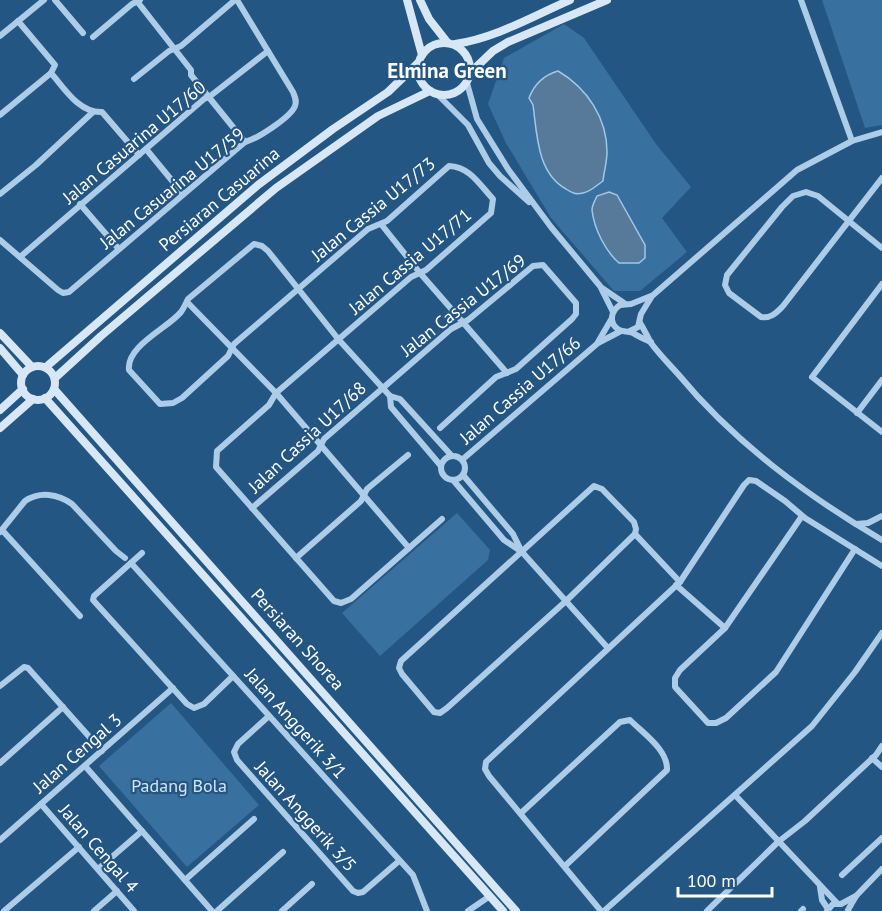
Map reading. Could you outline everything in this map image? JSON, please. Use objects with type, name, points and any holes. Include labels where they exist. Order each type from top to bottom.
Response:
[{"type":"main road","points":[[407,0],[420,59],[420,79],[434,93],[454,93],[467,83],[471,72],[493,51],[508,42],[607,0]]},
{"type":"main road","points":[[420,0],[429,19],[451,43],[461,48],[469,59],[471,72]]},
{"type":"main road","points":[[420,59],[433,45],[472,42],[570,0]]},
{"type":"main road","name":"Persiaran Casuarina","points":[[46,367],[258,185],[333,129],[388,92],[420,59]]},
{"type":"main road","name":"Persiaran Casuarina","points":[[55,378],[101,336],[276,188],[378,116],[434,93]]},
{"type":"main road","points":[[0,333],[32,367]]},
{"type":"main road","points":[[0,348],[23,375]]},
{"type":"main road","points":[[0,428],[33,399],[45,399],[54,389],[55,378],[46,367],[32,367],[23,375],[21,382],[23,389],[33,399]]},
{"type":"main road","points":[[0,411],[23,389]]},
{"type":"main road","name":"Persiaran Shorea","points":[[54,389],[516,911]]},
{"type":"main road","name":"Persiaran Shorea","points":[[45,399],[503,911]]},
{"type":"main road","points":[[478,869],[490,890],[490,896],[499,899],[516,911]]},
{"type":"street","points":[[55,0],[83,33]]},
{"type":"street","points":[[134,79],[181,46],[236,0]]},
{"type":"street","name":"Jalan Casuarina U17/59","points":[[0,240],[63,293],[69,291],[245,142],[256,139],[291,111],[295,104],[293,92],[236,0]]},
{"type":"street","points":[[801,0],[852,141]]},
{"type":"street","points":[[93,37],[138,1],[209,98],[245,142]]},
{"type":"street","points":[[0,36],[39,2]]},
{"type":"street","points":[[0,116],[51,73],[55,65],[18,21]]},
{"type":"street","name":"Jalan Casuarina U17/60","points":[[20,257],[204,99],[209,98],[268,51]]},
{"type":"street","points":[[51,73],[83,108],[93,112],[102,112],[139,155]]},
{"type":"street","points":[[467,83],[477,119],[538,211],[600,286],[613,315],[614,326],[621,331],[630,332],[651,342]]},
{"type":"street","points":[[434,93],[468,125],[489,163],[500,176],[538,211]]},
{"type":"street","points":[[0,194],[36,165],[93,112]]},
{"type":"street","points":[[881,537],[870,533],[801,488],[757,454],[694,394],[651,342],[640,323],[641,314],[652,296],[797,170],[852,141],[882,132]]},
{"type":"street","points":[[146,149],[183,194]]},
{"type":"street","name":"Jalan Cassia U17/73","points":[[186,302],[182,312],[133,353],[129,364],[129,370],[160,404],[173,403],[182,398],[228,356],[234,344],[368,229],[387,221],[449,166],[460,166],[471,174]]},
{"type":"street","name":"Jalan Cassia U17/71","points":[[409,548],[351,598],[341,603],[334,602],[216,467],[215,460],[217,450],[269,405],[276,393],[411,277],[426,270],[491,213],[493,199],[471,174]]},
{"type":"street","points":[[882,178],[848,222],[776,314],[761,317],[729,293],[725,285],[727,275],[782,207],[793,196],[806,192],[818,196],[848,222],[882,248]]},
{"type":"street","points":[[80,204],[118,248]]},
{"type":"street","points":[[381,224],[420,273],[507,373],[496,377],[440,428]]},
{"type":"street","points":[[442,519],[409,548],[276,393],[186,302],[254,244],[262,246],[339,340],[390,396],[400,399],[452,455],[463,459],[466,467],[463,475],[453,480]]},
{"type":"street","name":"Jalan Cassia U17/69","points":[[383,388],[451,329],[533,266],[543,265],[576,303],[576,314],[516,369],[507,373]]},
{"type":"street","points":[[882,284],[812,376],[882,432]]},
{"type":"street","points":[[600,286],[639,309],[641,314]]},
{"type":"street","points":[[613,315],[616,308],[652,296]]},
{"type":"street","name":"Jalan Cassia U17/66","points":[[598,343],[613,315]]},
{"type":"street","points":[[630,332],[640,323]]},
{"type":"street","name":"Jalan Cassia U17/66","points":[[463,459],[598,343],[621,331]]},
{"type":"street","points":[[857,413],[882,380]]},
{"type":"street","name":"Jalan Cassia U17/68","points":[[252,508],[318,451],[324,439],[383,388]]},
{"type":"street","points":[[390,396],[391,407],[441,466],[445,477],[453,480],[504,540],[522,552],[607,647]]},
{"type":"street","points":[[417,437],[426,429]]},
{"type":"street","points":[[296,558],[361,501],[367,489],[408,455]]},
{"type":"street","points":[[441,466],[444,459],[452,455]]},
{"type":"street","points":[[463,475],[513,534],[522,552]]},
{"type":"street","points":[[882,566],[802,516],[756,481],[749,480],[678,583],[486,762],[485,769],[603,911],[823,714],[882,633]]},
{"type":"street","points":[[636,531],[566,601],[440,713],[434,712],[399,668],[401,661],[594,486],[598,486],[633,522],[636,531],[678,583],[724,628]]},
{"type":"street","points":[[80,616],[1,531],[25,501],[29,498],[50,494],[72,504],[103,539],[125,558]]},
{"type":"street","points":[[802,516],[724,628],[680,670],[675,678],[675,687],[708,723],[716,723],[726,718],[776,672],[855,549]]},
{"type":"street","points":[[856,524],[868,524],[882,517]]},
{"type":"street","points":[[870,533],[882,517]]},
{"type":"street","points":[[142,553],[94,596],[93,600],[187,704],[194,708],[204,704],[233,676]]},
{"type":"street","name":"Jalan Anggerik 3/1","points":[[131,563],[413,875],[427,911]]},
{"type":"street","points":[[0,686],[24,667],[28,668],[102,751]]},
{"type":"street","name":"Jalan Cengal 3","points":[[0,840],[173,688]]},
{"type":"street","points":[[0,763],[63,707]]},
{"type":"street","name":"Jalan Anggerik 3/5","points":[[269,716],[238,744],[234,752],[237,760],[353,891],[363,892],[399,861]]},
{"type":"street","points":[[521,813],[620,722],[630,720],[665,755],[668,763],[667,770],[565,866]]},
{"type":"street","points":[[709,910],[778,842],[805,821],[882,746]]},
{"type":"street","points":[[872,758],[882,767]]},
{"type":"street","points":[[85,766],[212,911],[283,852]]},
{"type":"street","points":[[735,795],[819,886],[848,911],[856,896],[882,869]]},
{"type":"street","name":"Jalan Cengal 4","points":[[41,804],[134,911]]},
{"type":"street","points":[[185,880],[254,819]]},
{"type":"street","points":[[98,869],[142,831]]},
{"type":"street","points":[[842,875],[882,838]]},
{"type":"street","points":[[4,911],[79,847]]},
{"type":"street","points":[[282,911],[312,884]]},
{"type":"street","points":[[819,886],[827,910],[856,896]]},
{"type":"street","points":[[94,911],[117,891]]},
{"type":"street","points":[[468,911],[490,896]]},
{"type":"green space","points":[[822,0],[882,0],[882,125],[865,128]]},
{"type":"green space","points":[[564,24],[584,38],[656,144],[691,187],[662,218],[687,252],[640,291],[614,291],[551,218],[506,143],[488,104],[504,58]]},
{"type":"green space","points":[[457,513],[490,550],[488,560],[380,656],[342,613]]},
{"type":"green space","name":"Padang Bola","points":[[171,703],[259,805],[187,867],[99,766]]},
{"type":"shaded area","points":[[558,71],[586,95],[599,116],[606,139],[607,156],[603,181],[581,194],[566,189],[549,173],[540,152],[533,105],[529,98],[540,81]]},
{"type":"shaded area","points":[[609,192],[617,195],[645,245],[645,258],[639,263],[619,263],[605,246],[598,232],[592,206],[597,196]]},
{"type":"district","name":"Elmina Green","points":[[447,70]]}]
